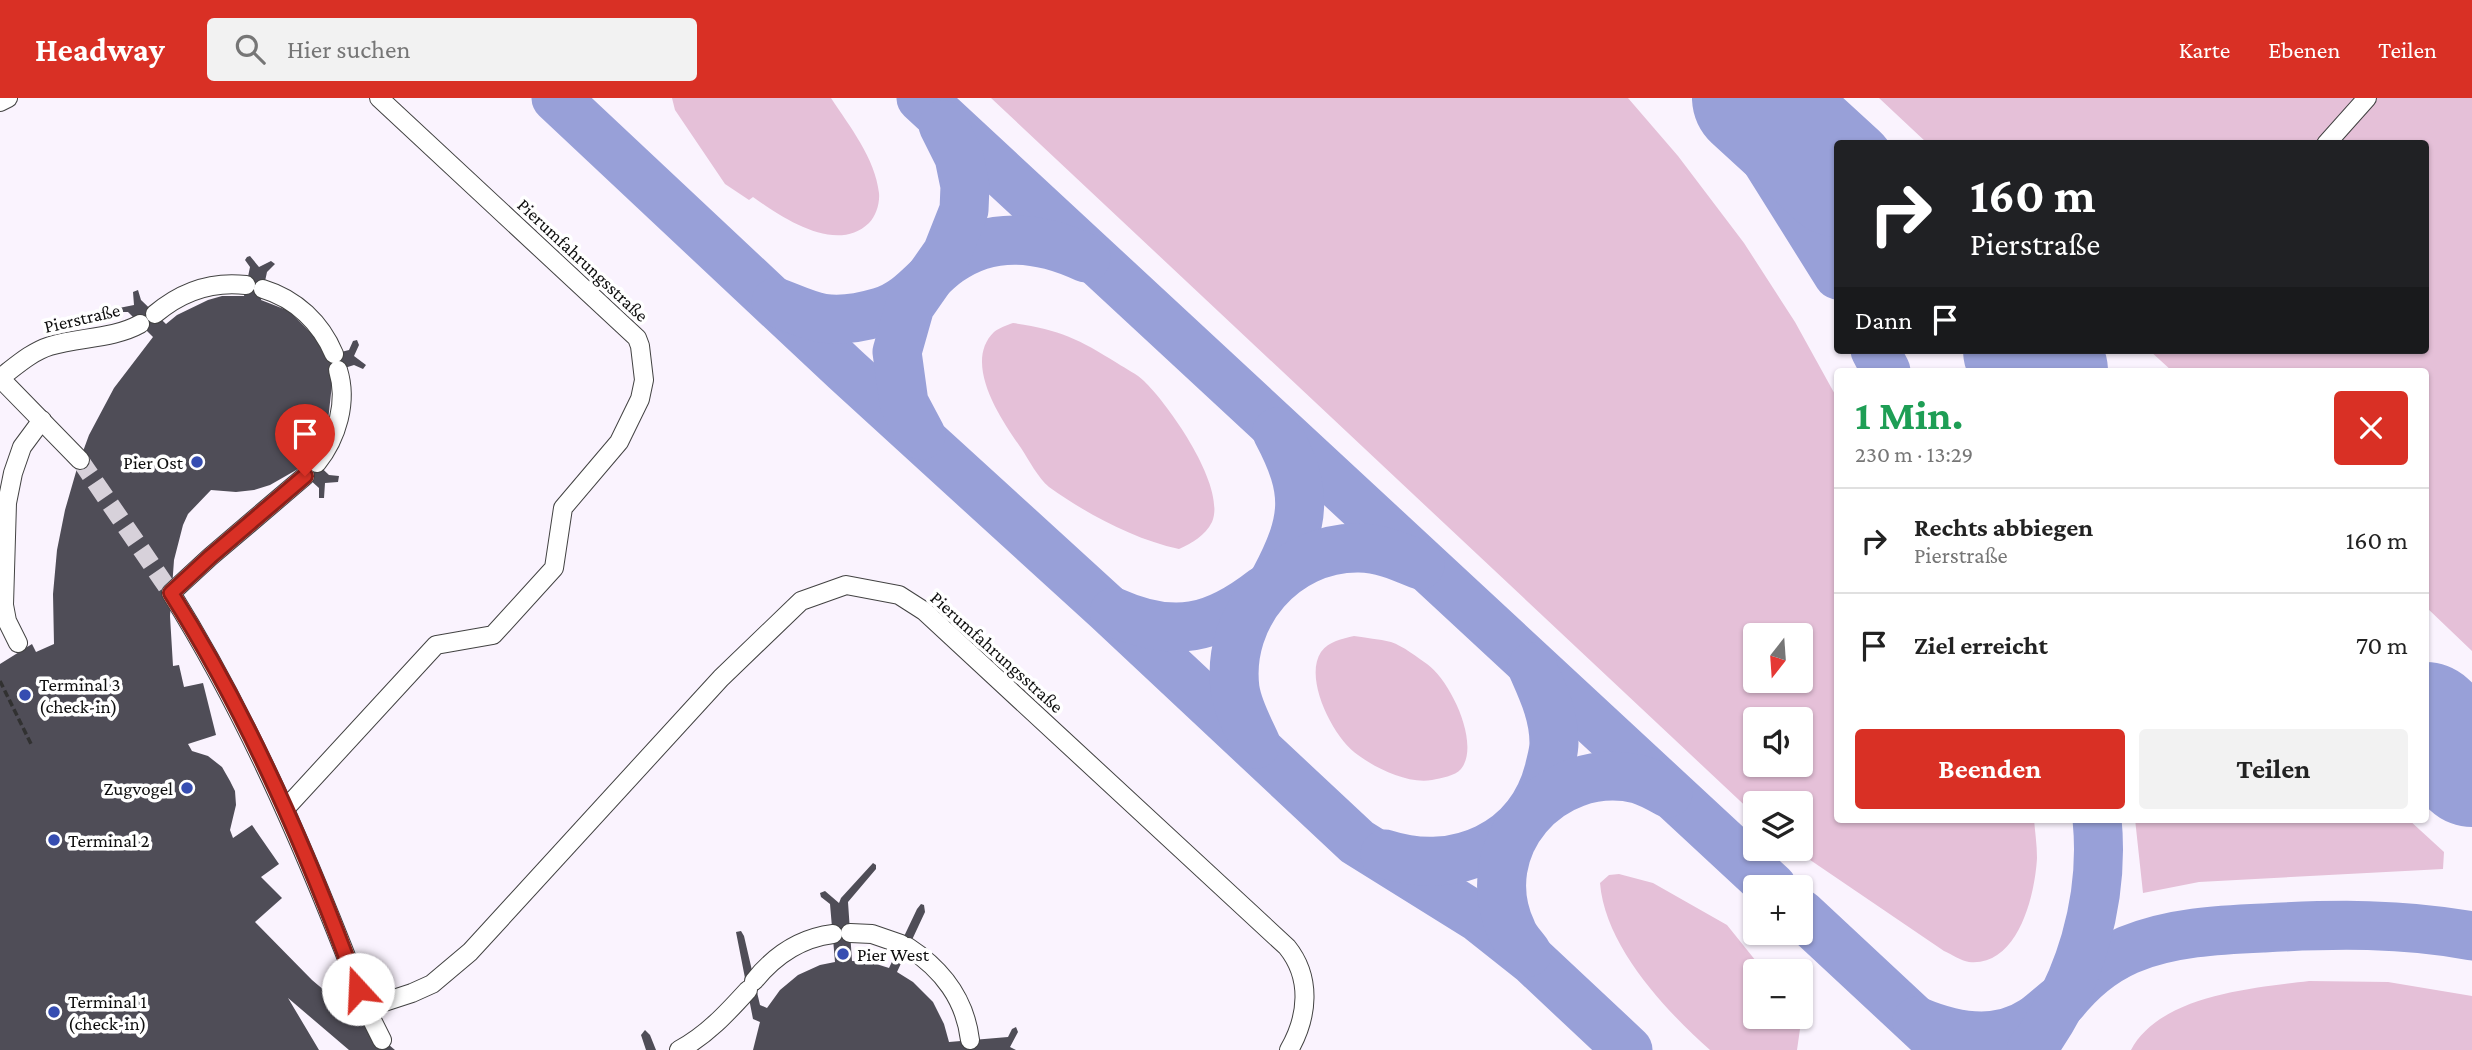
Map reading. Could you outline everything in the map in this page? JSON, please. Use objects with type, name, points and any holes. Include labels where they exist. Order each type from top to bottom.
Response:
[{"type":"lane","points":[[0,102],[8,98]]},
{"type":"lane","name":"Pierumfahrungsstraße","points":[[285,809],[436,645],[493,635],[554,568],[564,508],[619,442],[636,409],[644,380],[640,346],[636,338],[379,98]]},
{"type":"lane","points":[[2330,140],[2367,98]]},
{"type":"lane","points":[[155,314],[175,299],[205,287],[221,284],[254,287],[285,298],[311,318],[322,331],[336,362],[342,392],[338,425],[332,440],[311,470],[171,593],[220,675],[285,809],[366,1009],[382,1040]]},
{"type":"lane","name":"Pierstraße","points":[[0,378],[33,352],[52,345],[116,333],[140,324]]},
{"type":"lane","points":[[0,378],[80,460]]},
{"type":"lane","points":[[18,643],[7,621],[4,604],[7,503],[22,447],[42,420]]},
{"type":"lane","name":"Pierumfahrungsstraße","points":[[366,1009],[432,984],[470,952],[721,678],[800,601],[846,584],[899,595],[924,611],[1287,947],[1300,969],[1306,993],[1301,1022],[1289,1050]]},
{"type":"lane","points":[[678,1050],[723,1018],[774,960],[792,947],[807,940],[841,933],[872,934],[905,946],[929,961],[944,976],[959,999],[970,1040]]},
{"type":"path","points":[[0,681],[32,746]]},
{"type":"shaded area","points":[[672,98],[831,98],[861,143],[877,180],[879,197],[874,217],[856,232],[825,234],[793,222],[753,197],[749,200],[725,184],[675,110]]},
{"type":"shaded area","points":[[991,98],[1628,98],[1678,156],[1744,243],[1795,322],[1834,393],[1834,823],[2034,823],[2036,873],[2028,908],[2012,941],[2000,953],[1986,960],[1969,962],[1944,951],[1812,861],[1813,791],[1743,791],[1743,804]]},
{"type":"shaded area","points":[[1879,98],[2472,98],[2472,651],[2429,610],[2429,368],[2169,368],[2153,354],[2429,354],[2429,140],[1924,140]]},
{"type":"shaded area","points":[[1013,323],[1043,328],[1079,341],[1135,374],[1155,393],[1193,447],[1211,489],[1214,507],[1212,522],[1202,535],[1179,549],[1162,545],[1095,516],[1045,483],[1004,423],[988,392],[983,375],[985,345],[994,332]]},
{"type":"shaded area","points":[[1354,636],[1391,642],[1436,672],[1453,698],[1465,729],[1466,758],[1461,769],[1432,780],[1403,778],[1358,755],[1340,736],[1318,692],[1316,664],[1321,652],[1328,645]]},
{"type":"shaded area","points":[[2135,823],[2412,823],[2444,852],[2443,869],[2199,882],[2143,893]]},
{"type":"shaded area","points":[[1619,874],[1653,883],[1727,925],[1754,959],[1743,959],[1743,1029],[1800,1029],[1797,1050],[1710,1050],[1657,996],[1625,953],[1604,907],[1600,883],[1609,875]]},
{"type":"shaded area","points":[[2309,981],[2388,982],[2472,996],[2472,1050],[2131,1050],[2145,1032],[2163,1017],[2186,1006],[2236,991]]},
{"type":"building","points":[[250,256],[259,267],[271,261],[275,264],[267,272],[261,300],[289,311],[315,337],[325,356],[349,350],[353,341],[357,340],[359,345],[354,356],[366,365],[363,369],[354,365],[329,373],[332,384],[328,421],[321,440],[309,456],[329,475],[339,476],[338,482],[325,483],[324,498],[319,498],[319,488],[298,469],[270,485],[254,490],[211,490],[188,514],[174,560],[170,616],[173,666],[179,665],[184,687],[203,683],[216,735],[188,744],[192,751],[208,756],[222,767],[235,791],[236,805],[230,830],[233,838],[252,825],[279,864],[261,877],[282,898],[255,922],[312,980],[395,1050],[349,1050],[288,998],[319,1050],[0,1050],[0,664],[32,644],[36,652],[54,644],[53,594],[57,550],[78,465],[89,435],[114,388],[153,337],[128,312],[120,312],[119,308],[134,305],[133,292],[138,290],[141,300],[166,324],[177,315],[208,300],[222,296],[244,296],[250,267],[245,260]]},
{"type":"building","name":"Pier West","points":[[873,863],[876,869],[848,902],[852,961],[870,962],[889,968],[917,909],[921,904],[924,905],[925,912],[897,972],[913,982],[933,1002],[949,1042],[1008,1037],[1016,1027],[1018,1032],[1010,1047],[1016,1050],[753,1050],[760,1022],[753,1019],[736,932],[741,931],[744,936],[760,1005],[767,1008],[780,990],[798,975],[820,965],[835,962],[830,904],[820,893],[825,891],[839,903]]},
{"type":"building","points":[[645,1030],[656,1050],[646,1050],[641,1035]]},
{"type":"taxiway","points":[[556,98],[1357,842],[1479,918],[1532,960],[1628,1050]]},
{"type":"taxiway","points":[[921,98],[1759,875]]},
{"type":"taxiway","points":[[1719,98],[1766,160],[1834,269]]},
{"type":"taxiway","points":[[921,435],[904,403],[897,352],[910,306],[947,253],[964,210],[965,186],[959,157],[943,125]]},
{"type":"taxiway","points":[[776,302],[829,319],[873,314],[901,302],[941,267],[965,251],[999,241],[1017,240],[1052,245],[1086,258]]},
{"type":"taxiway","points":[[1877,354],[1884,368]]},
{"type":"taxiway","points":[[1275,579],[1293,540],[1300,506],[1295,472],[1277,432]]},
{"type":"taxiway","points":[[1256,744],[1236,696],[1235,662],[1240,636],[1251,612],[1266,591],[1284,573],[1307,559],[1332,551],[1359,548],[1375,550],[1420,565]]},
{"type":"taxiway","points":[[1114,612],[1156,625],[1193,626],[1228,614],[1264,590]]},
{"type":"taxiway","points":[[1385,854],[1412,860],[1438,861],[1463,857],[1486,848],[1507,835],[1525,818],[1539,796],[1549,770],[1554,746],[1550,713],[1532,667]]},
{"type":"taxiway","points":[[1527,953],[1513,934],[1503,900],[1503,869],[1512,841],[1527,816],[1549,796],[1576,783],[1606,776],[1638,779],[1668,793]]},
{"type":"taxiway","points":[[2031,1050],[2063,998],[2076,970],[2085,940],[2093,911],[2097,880],[2097,823]]},
{"type":"taxiway","points":[[1813,925],[1947,1050]]},
{"type":"taxiway","points":[[2062,1003],[2084,979],[2109,960],[2144,944],[2195,933],[2342,925],[2420,929],[2472,936]]},
{"type":"taxiway","points":[[1917,1021],[1946,1031],[1990,1036],[2019,1029],[2059,1000]]},
{"type":"runway","points":[[1753,98],[1834,172]]},
{"type":"runway","points":[[2028,354],[2044,368]]},
{"type":"runway","points":[[2429,726],[2472,766]]},
{"type":"tunnel","points":[[80,460],[171,593]]},
{"type":"place","name":"Pier Ost","points":[[197,462]]},
{"type":"place","name":"Terminal 3 (check-in)","points":[[25,695]]},
{"type":"place","name":"Zugvogel","points":[[187,788]]},
{"type":"place","name":"Terminal 2","points":[[54,840]]},
{"type":"place","name":"Pier West","points":[[843,954]]},
{"type":"place","name":"Terminal 1 (check-in)","points":[[54,1012]]},
{"type":"route","points":[[305,476],[171,593],[220,675],[285,809],[358,989]]}]
